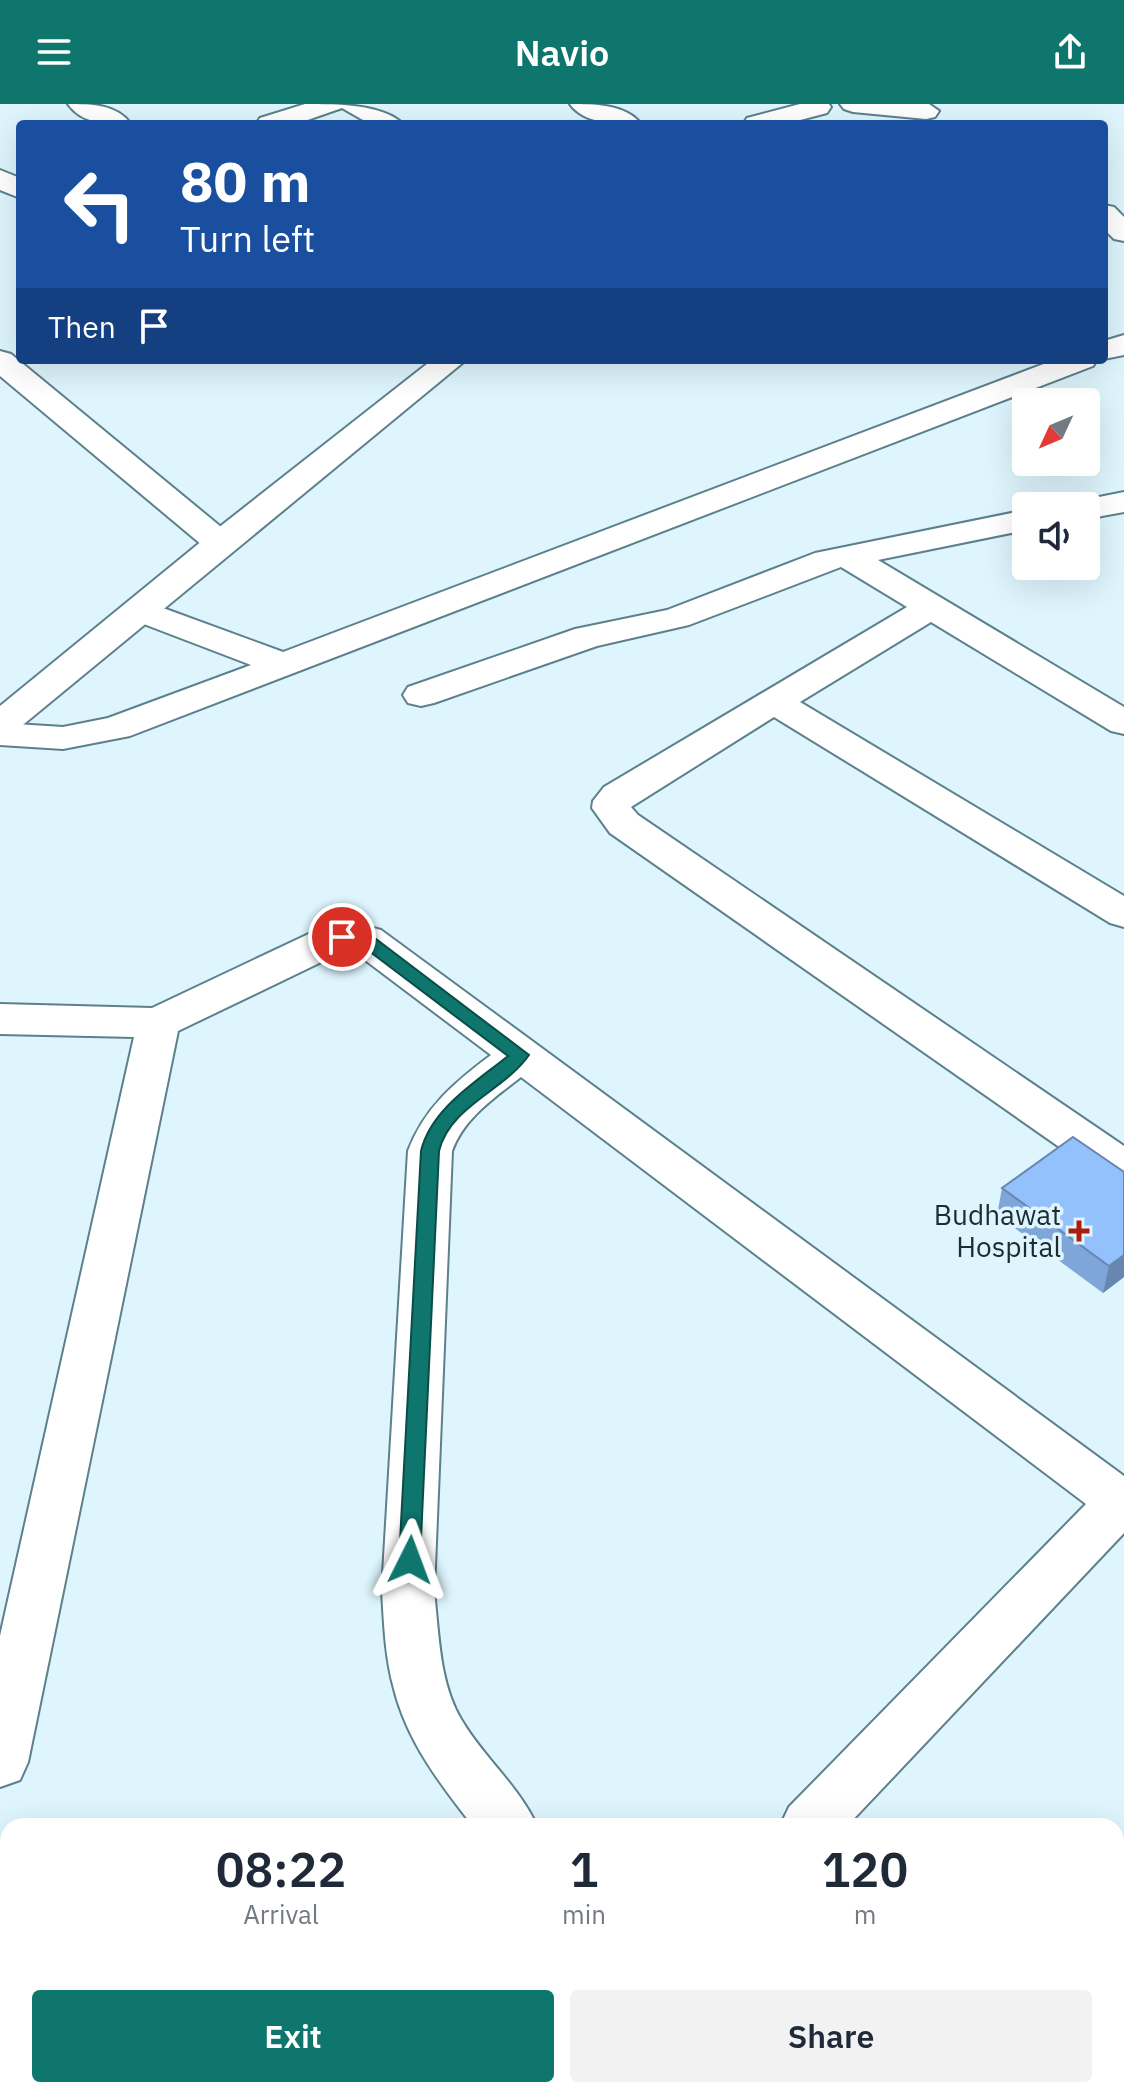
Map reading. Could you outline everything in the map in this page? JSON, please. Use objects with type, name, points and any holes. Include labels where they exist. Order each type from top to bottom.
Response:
[{"type":"street","points":[[282,120],[332,104]]},
{"type":"street","points":[[352,104],[382,120]]},
{"type":"street","points":[[583,104],[619,120]]},
{"type":"street","points":[[765,120],[805,106],[844,104]]},
{"type":"street","points":[[853,104],[917,107],[942,120]]},
{"type":"street","points":[[85,105],[111,120]]},
{"type":"street","points":[[1108,217],[1124,233]]},
{"type":"street","points":[[0,360],[220,543]]},
{"type":"street","points":[[0,725],[220,543],[446,364]]},
{"type":"street","points":[[0,734],[63,738],[103,732],[1072,364]]},
{"type":"street","points":[[1100,506],[1124,502]]},
{"type":"street","points":[[421,695],[588,637],[677,618],[845,555],[1012,523]]},
{"type":"street","points":[[845,555],[1124,723]]},
{"type":"street","points":[[930,608],[618,795],[612,801],[616,816],[1121,1163]]},
{"type":"street","points":[[140,611],[285,665]]},
{"type":"street","points":[[776,703],[1124,914]]},
{"type":"street","points":[[0,1019],[158,1023],[330,941],[354,937],[366,940],[1122,1503],[817,1818]]},
{"type":"street","points":[[0,1762],[158,1023]]},
{"type":"street","points":[[502,1818],[446,1745],[425,1702],[415,1657],[408,1591],[430,1151],[433,1137],[452,1112],[520,1055]]},
{"type":"building","points":[[1073,1137],[1124,1172],[1124,1255],[1109,1266],[1002,1188]]},
{"type":"place","name":"Budhawat Hospital","points":[[1079,1231]]},
{"type":"route","points":[[342,937],[366,940],[520,1055],[452,1112],[433,1137],[410,1560]]}]
